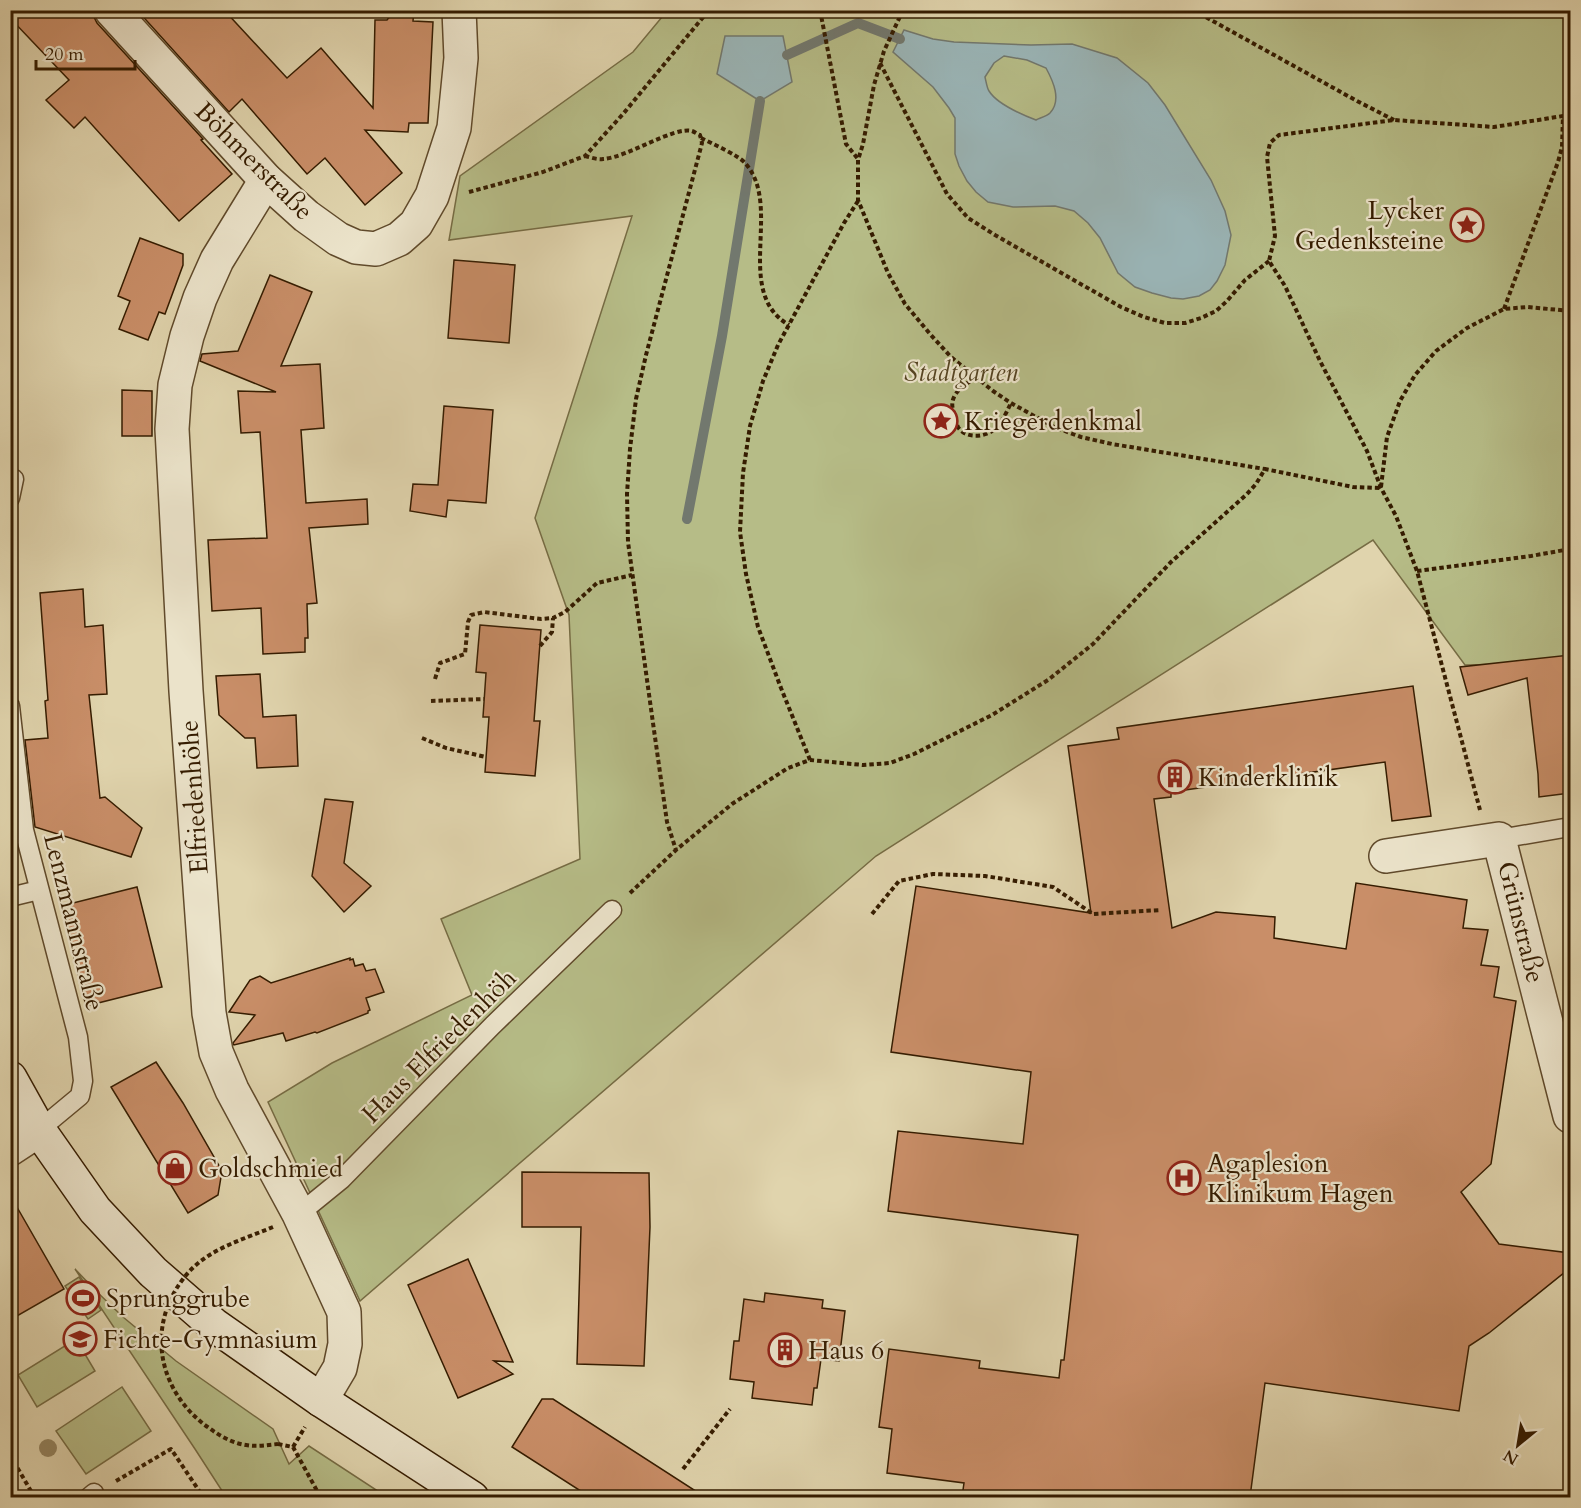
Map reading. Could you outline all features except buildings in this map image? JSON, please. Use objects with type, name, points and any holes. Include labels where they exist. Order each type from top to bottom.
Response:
[{"type":"street","name":"Böhmerstraße","points":[[111,10],[266,180],[306,216],[338,239],[356,248],[376,249],[399,239],[416,224],[432,196],[454,128],[461,58],[459,10]]},
{"type":"street","name":"Elfriedenhöhe","points":[[266,180],[217,260],[200,298],[187,336],[175,386],[172,429],[186,692],[209,1013],[216,1052],[286,1221],[344,1312],[345,1344],[340,1368],[321,1400]]},
{"type":"street","name":"Grünstraße","points":[[1386,856],[1499,839],[1570,1116]]},
{"type":"street","points":[[10,1078],[39,1130],[95,1210],[153,1272],[214,1325],[321,1400],[472,1497]]},
{"type":"street","points":[[10,1149],[39,1130]]},
{"type":"lane","points":[[10,498],[14,479]]},
{"type":"lane","name":"Lenzmannstraße","points":[[10,706],[24,830],[78,1037],[83,1081],[80,1096],[39,1130]]},
{"type":"lane","points":[[1499,839],[1570,827]]},
{"type":"lane","points":[[10,897],[39,890]]},
{"type":"lane","name":"Haus Elfriedenhöh","points":[[286,1221],[342,1179],[494,1025],[612,910]]},
{"type":"path","points":[[432,196],[473,192],[543,172],[585,156],[709,10]]},
{"type":"path","points":[[820,10],[846,144],[858,160]]},
{"type":"path","points":[[903,10],[884,51],[874,85],[858,160],[858,200],[888,273],[905,304],[951,357],[1011,403],[1054,427],[1081,437],[1353,487],[1380,488]]},
{"type":"path","points":[[1193,10],[1394,120]]},
{"type":"path","points":[[880,62],[947,194],[968,218],[1121,306],[1144,317],[1166,322],[1185,323],[1202,318],[1221,306],[1245,280],[1269,261],[1275,236],[1267,157],[1270,143],[1280,135],[1394,120],[1494,127],[1570,113]]},
{"type":"path","points":[[1504,309],[1558,162],[1562,147],[1563,116]]},
{"type":"path","points":[[585,156],[602,160],[627,153],[665,136],[691,130],[701,138],[744,161],[752,171],[758,187],[761,219],[760,269],[764,292],[771,309],[780,320],[789,325]]},
{"type":"path","points":[[676,850],[667,822],[632,575],[628,542],[627,494],[636,399],[702,143],[701,138]]},
{"type":"path","points":[[810,760],[759,627],[746,574],[740,532],[743,473],[750,426],[763,381],[778,345],[858,200]]},
{"type":"path","points":[[1269,261],[1285,286],[1320,361],[1367,451],[1380,488],[1396,516],[1417,571],[1484,824],[1499,839]]},
{"type":"path","points":[[1380,488],[1387,437],[1400,401],[1415,375],[1436,351],[1467,328],[1504,309],[1528,307],[1570,311]]},
{"type":"path","points":[[976,377],[960,388],[952,403],[958,427],[963,433],[974,436],[985,435],[995,430],[1011,403]]},
{"type":"path","points":[[612,910],[676,850],[732,804],[788,768],[810,760],[863,765],[890,763],[914,754],[992,715],[1048,680],[1093,644],[1171,562],[1246,495],[1265,469]]},
{"type":"path","points":[[1417,571],[1570,549]]},
{"type":"path","points":[[435,679],[440,663],[465,654],[468,622],[471,615],[484,612],[541,620],[553,618],[565,612],[597,583],[632,575]]},
{"type":"path","points":[[540,646],[552,632],[553,618]]},
{"type":"path","points":[[431,700],[484,699]]},
{"type":"path","points":[[422,738],[446,748],[486,757]]},
{"type":"path","points":[[872,914],[899,881],[933,874],[985,876],[1053,887],[1093,914],[1161,909]]},
{"type":"path","points":[[286,1221],[214,1252],[184,1277],[166,1309],[160,1338],[161,1353],[175,1393],[201,1422],[231,1441],[245,1445],[278,1444],[293,1447],[321,1497]]},
{"type":"path","points":[[683,1469],[730,1409]]},
{"type":"path","points":[[91,1495],[171,1449],[204,1497]]},
{"type":"path","points":[[10,1455],[35,1497]]},
{"type":"green space","name":"Stadtgarten","points":[[667,11],[1570,11],[1570,663],[1465,665],[1373,540],[876,856],[360,1301],[268,1102],[332,1063],[472,995],[441,919],[580,859],[569,615],[535,518],[632,216],[449,240],[460,176],[633,52]]},
{"type":"green space","points":[[75,1269],[123,1317],[176,1361],[273,1429],[289,1464],[309,1446],[387,1497],[226,1497]]},
{"type":"green space","name":"Sprunggrube","points":[[79,1277],[101,1310],[88,1319],[65,1286]]},
{"type":"green space","points":[[76,1339],[95,1371],[37,1407],[18,1375]]},
{"type":"green space","points":[[122,1387],[151,1431],[86,1474],[56,1431]]},
{"type":"water","points":[[904,30],[933,39],[954,42],[1072,44],[1117,58],[1148,83],[1165,105],[1211,180],[1225,211],[1231,235],[1225,265],[1217,281],[1210,290],[1199,296],[1183,299],[1152,293],[1135,287],[1118,273],[1100,238],[1074,211],[1055,206],[1013,207],[988,202],[967,181],[959,166],[955,154],[955,118],[949,108],[933,87],[893,52]],"holes":[[[1004,56],[1027,60],[1046,68],[1056,96],[1054,108],[1049,114],[1036,120],[993,96],[985,77],[994,63]]]},
{"type":"water","points":[[725,36],[783,36],[792,82],[760,101],[717,74]]},
{"type":"waterway","points":[[787,55],[858,23],[900,39]]},
{"type":"waterway","points":[[687,519],[722,336],[760,101]]},
{"type":"place","name":"Lycker Gedenksteine","points":[[1467,225]]},
{"type":"place","name":"Kriegerdenkmal","points":[[941,421]]},
{"type":"place","name":"Kinderklinik","points":[[1175,777]]},
{"type":"place","name":"Goldschmied","points":[[175,1168]]},
{"type":"place","name":"Agaplesion Klinikum Hagen","points":[[1184,1178]]},
{"type":"place","name":"Sprunggrube","points":[[83,1298]]},
{"type":"place","name":"Fichte-Gymnasium","points":[[80,1339]]},
{"type":"place","name":"Haus 6","points":[[785,1350]]}]
